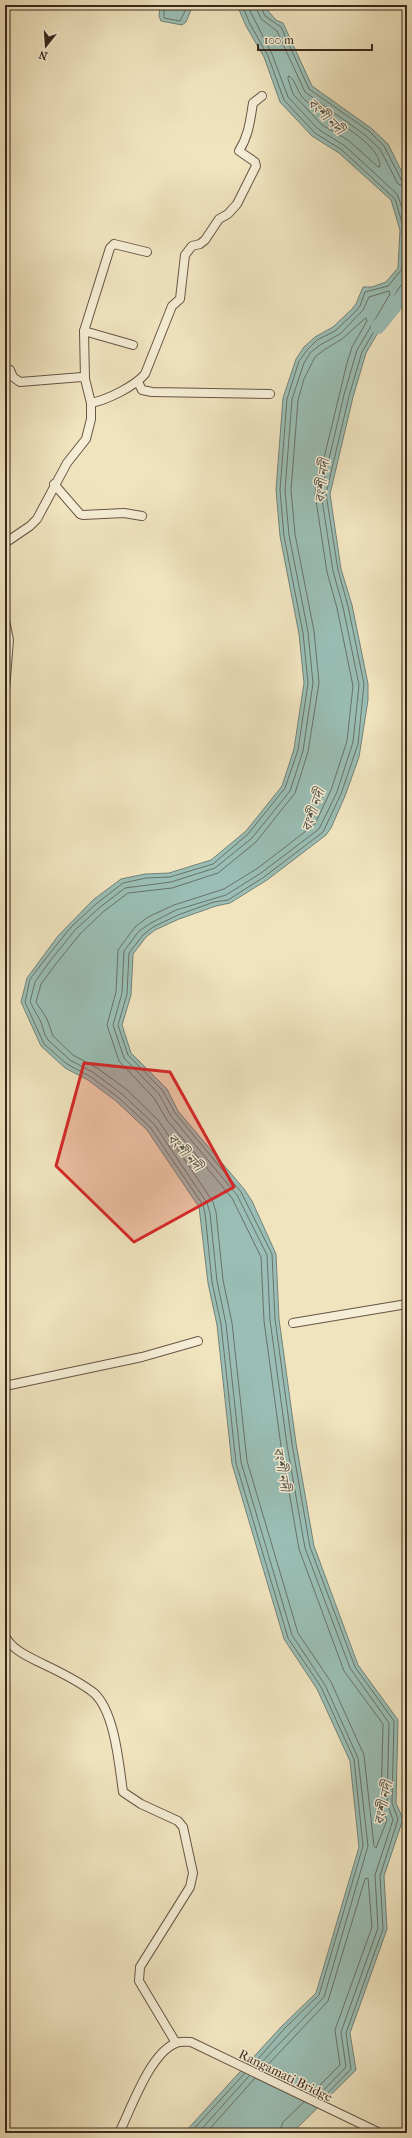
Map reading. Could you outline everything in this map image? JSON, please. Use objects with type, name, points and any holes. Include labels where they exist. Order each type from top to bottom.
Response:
[{"type":"street","points":[[91,404],[103,400],[138,382],[145,374],[149,360],[163,332],[172,306],[180,299],[185,255],[192,246],[200,244],[205,240],[220,219],[228,214],[237,204],[256,166],[255,162],[239,150],[248,133],[248,125],[252,116],[253,103],[262,96]]},
{"type":"street","points":[[5,543],[30,526],[37,518],[54,484],[67,463],[86,440],[91,419],[91,404],[85,379],[84,331],[110,248],[114,244],[147,252]]},
{"type":"street","points":[[84,331],[133,345]]},
{"type":"street","points":[[5,368],[10,370],[13,377],[20,382],[42,382],[82,377],[85,379]]},
{"type":"street","points":[[138,382],[142,390],[152,392],[270,394]]},
{"type":"street","points":[[54,484],[80,514],[124,512],[142,516]]},
{"type":"street","points":[[5,620],[9,640],[5,690]]},
{"type":"street","points":[[293,1323],[407,1304]]},
{"type":"street","points":[[5,1386],[142,1357],[198,1342]]},
{"type":"street","points":[[5,1636],[9,1643],[29,1657],[58,1671],[94,1694],[106,1710],[116,1747],[123,1792],[141,1804],[178,1821],[183,1827],[193,1873],[190,1887],[140,1967],[139,1981],[176,2043],[165,2050],[150,2068],[119,2133]]},
{"type":"street","name":"Rangamati Bridge","points":[[176,2043],[191,2042],[380,2133]]},
{"type":"highlighted area","points":[[84,1063],[170,1072],[234,1187],[134,1242],[56,1166]]},
{"type":"water","points":[[160,5],[193,5],[186,22],[182,25],[161,21],[159,16]]},
{"type":"water","points":[[237,5],[263,5],[276,20],[283,23],[312,86],[371,128],[388,144],[407,182],[407,283],[366,353],[353,397],[330,494],[341,569],[352,605],[368,684],[368,700],[359,757],[345,796],[331,828],[326,835],[267,880],[230,903],[216,906],[179,919],[155,930],[146,937],[133,954],[131,995],[122,1025],[131,1053],[167,1089],[178,1111],[244,1189],[252,1201],[276,1254],[279,1319],[296,1443],[314,1546],[358,1665],[398,1720],[396,1803],[403,1819],[384,1876],[387,1929],[350,2033],[356,2070],[292,2133],[184,2133],[282,2026],[316,1993],[359,1847],[350,1761],[317,1689],[284,1639],[232,1464],[217,1325],[208,1283],[199,1207],[147,1130],[116,1101],[88,1080],[65,1068],[41,1046],[21,1002],[27,978],[58,936],[93,900],[121,879],[145,874],[169,873],[211,860],[246,831],[282,786],[294,749],[304,683],[299,634],[280,536],[276,490],[283,398],[296,359],[304,347],[315,337],[333,327],[352,309],[356,304],[363,287],[372,287],[386,282],[398,268],[400,230],[391,200],[339,153],[312,136],[280,102],[264,57],[246,26]]},
{"type":"waterway","name":"বংশী নদী","points":[[378,327],[407,291]]}]
